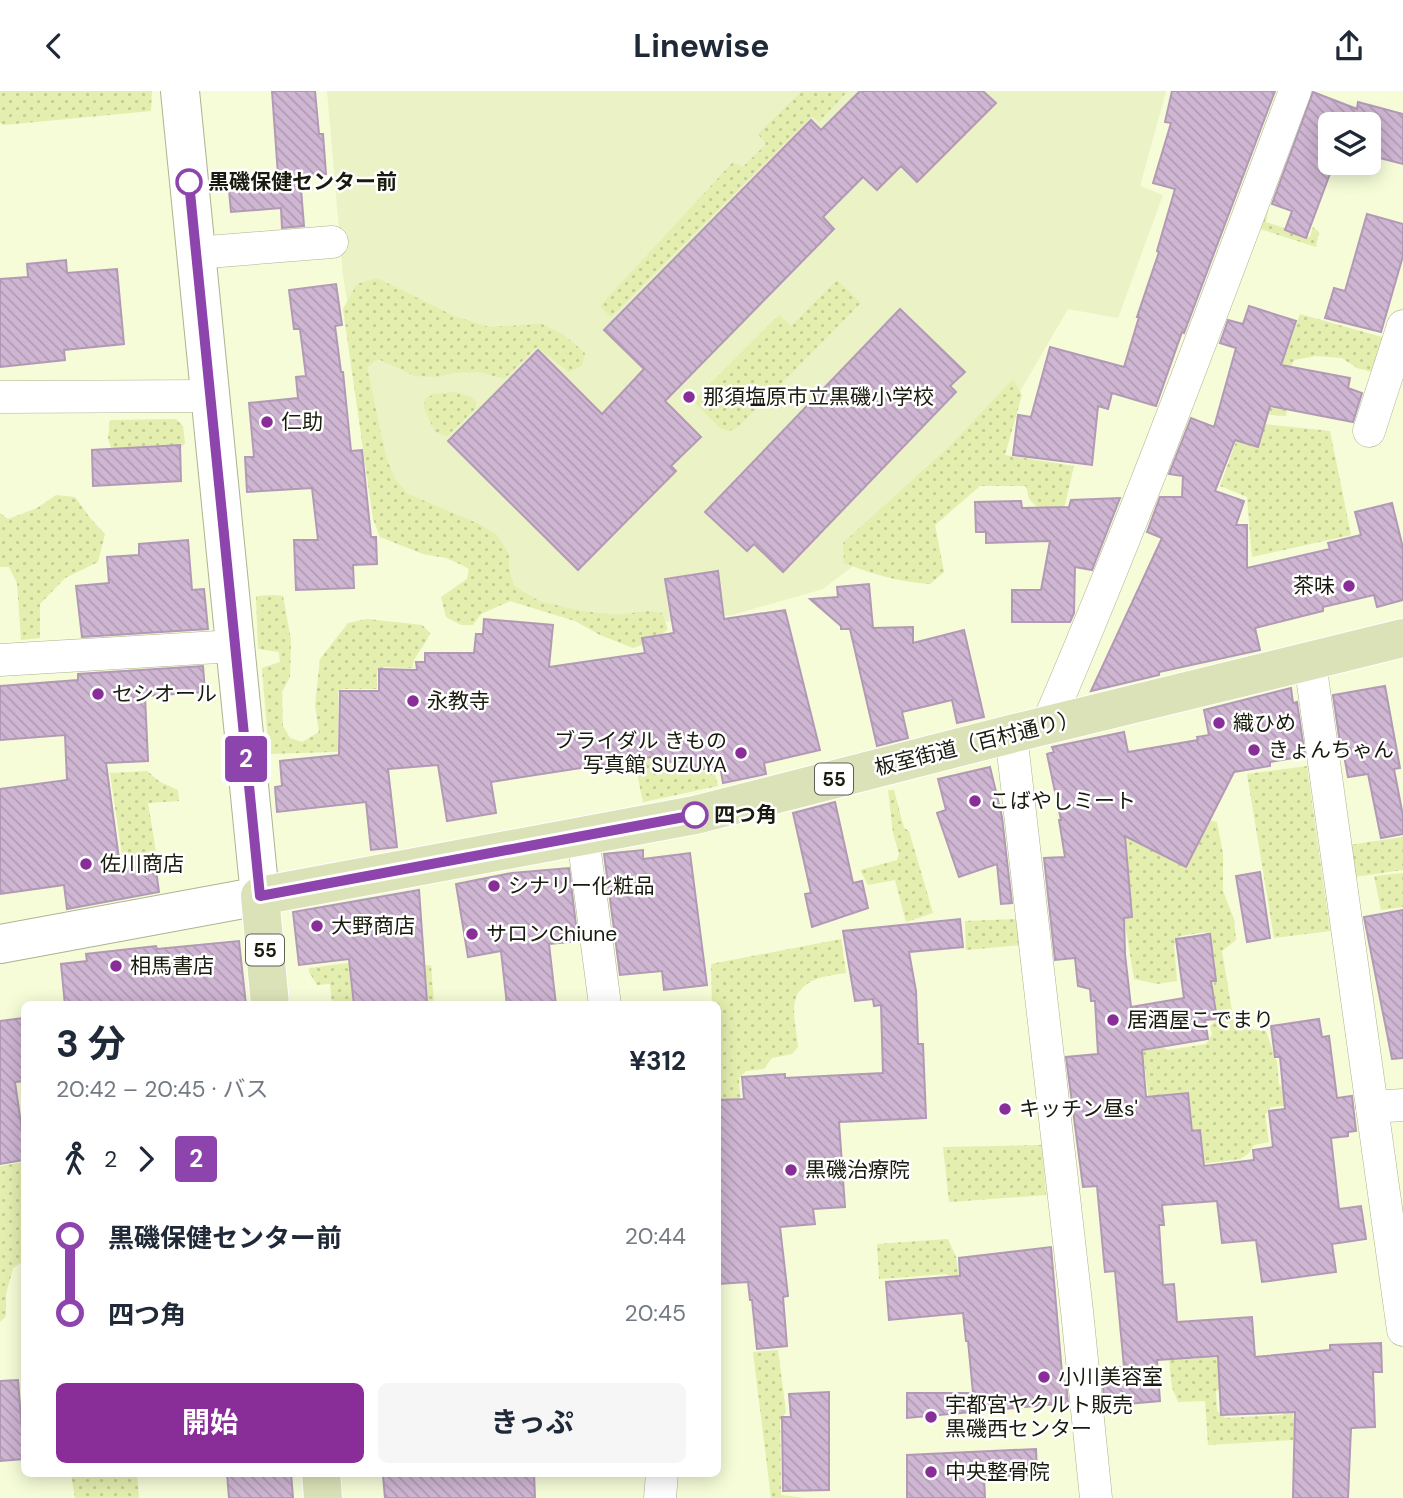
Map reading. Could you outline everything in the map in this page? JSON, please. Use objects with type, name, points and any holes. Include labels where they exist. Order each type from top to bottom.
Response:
[{"type":"main road","points":[[0,944],[260,896],[180,91]]},
{"type":"main road","name":"板室街道（百村通り）","points":[[260,896],[695,815],[1403,638]]},
{"type":"main road","name":"55","points":[[260,896],[270,1001]]},
{"type":"main road","points":[[321,1477],[323,1498]]},
{"type":"street","points":[[1047,725],[1139,505],[1295,91]]},
{"type":"street","points":[[195,253],[332,241]]},
{"type":"street","points":[[1369,431],[1403,326]]},
{"type":"street","points":[[0,397],[209,396]]},
{"type":"street","points":[[0,660],[235,646]]},
{"type":"street","points":[[1310,662],[1388,1106],[1403,1330]]},
{"type":"street","points":[[1011,734],[1096,1498]]},
{"type":"street","points":[[583,837],[604,1001]]},
{"type":"street","points":[[660,1498],[662,1477]]},
{"type":"shaded area","points":[[0,91],[152,91],[151,111],[4,125],[0,123]]},
{"type":"shaded area","name":"那須塩原市立黒磯小学校","points":[[327,91],[1166,91],[1140,186],[1163,195],[1118,318],[1068,309],[971,476],[823,589],[732,615],[642,624],[528,603],[381,519],[343,275]]},
{"type":"shaded area","points":[[802,91],[848,91],[819,122],[812,116],[611,317],[600,306],[733,162],[743,167],[766,144],[758,134]]},
{"type":"shaded area","points":[[1270,202],[1266,222],[1310,237],[1313,227],[1319,232],[1316,247],[1254,227]]},
{"type":"shaded area","points":[[377,278],[454,316],[489,327],[542,324],[563,334],[585,353],[582,366],[569,372],[537,347],[504,379],[479,372],[452,373],[438,377],[415,376],[378,359],[367,367],[386,457],[395,479],[408,494],[479,524],[497,535],[509,554],[509,568],[514,586],[539,601],[581,611],[617,615],[648,611],[662,613],[668,629],[651,642],[633,648],[600,635],[575,621],[510,601],[481,614],[473,625],[461,625],[446,617],[441,597],[467,579],[469,568],[380,537],[373,519],[343,309],[357,284]]},
{"type":"shaded area","points":[[837,280],[861,303],[738,427],[729,431],[720,428],[693,401],[779,315],[791,326]]},
{"type":"shaded area","points":[[1300,314],[1389,339],[1379,374],[1357,368],[1342,358],[1316,356],[1294,360],[1286,416],[1262,414]]},
{"type":"shaded area","points":[[1013,379],[1022,395],[1005,455],[1074,466],[1063,513],[1041,511],[1029,499],[1026,486],[980,486],[935,525],[944,572],[930,584],[886,577],[844,563],[843,543],[950,446]]},
{"type":"shaded area","points":[[455,392],[476,401],[476,408],[447,436],[435,432],[424,408],[425,399],[434,394]]},
{"type":"shaded area","points":[[176,419],[183,426],[185,443],[173,457],[113,454],[108,438],[110,420]]},
{"type":"shaded area","points":[[1243,422],[1330,431],[1351,535],[1252,557],[1247,497],[1220,486]]},
{"type":"shaded area","points":[[56,495],[75,497],[105,534],[98,562],[65,578],[40,604],[40,638],[21,640],[17,583],[9,567],[0,567],[0,513],[8,519],[37,508]]},
{"type":"shaded area","points":[[256,596],[283,596],[291,640],[290,677],[282,692],[283,726],[290,738],[302,742],[319,732],[315,705],[320,659],[348,623],[367,619],[422,625],[430,633],[412,668],[385,667],[377,671],[377,689],[343,689],[338,692],[338,744],[403,743],[487,747],[269,754],[262,668],[280,662],[279,652],[258,649]]},
{"type":"shaded area","points":[[651,715],[663,766],[677,764],[681,775],[714,770],[718,786],[643,802],[634,759]]},
{"type":"shaded area","points":[[1307,766],[1330,931],[1274,938],[1247,774]]},
{"type":"shaded area","points":[[147,771],[160,782],[178,790],[179,801],[148,803],[156,852],[122,855],[110,773]]},
{"type":"shaded area","points":[[888,790],[894,790],[904,828],[909,831],[933,913],[906,922],[895,880],[868,885],[860,870],[897,860],[899,854],[893,833]]},
{"type":"shaded area","points":[[1170,812],[1217,822],[1223,854],[1223,891],[1234,919],[1236,940],[1222,951],[1234,1023],[1266,1031],[1277,1063],[1279,1085],[1321,1103],[1271,1107],[1265,1115],[1269,1142],[1254,1145],[1248,1154],[1240,1159],[1168,1168],[1152,1126],[1142,1045],[1156,1044],[1168,1050],[1206,1044],[1212,1034],[1210,1026],[1216,1021],[1210,989],[1214,985],[1205,932],[1180,936],[1174,945],[1177,981],[1157,984],[1134,979],[1117,842],[1138,833]]},
{"type":"shaded area","points":[[1403,837],[1403,870],[1354,877],[1349,845]]},
{"type":"shaded area","points":[[1403,873],[1403,907],[1381,910],[1374,876]]},
{"type":"shaded area","points":[[1017,919],[1022,945],[966,950],[965,921]]},
{"type":"shaded area","points":[[841,939],[846,973],[816,979],[803,988],[795,1001],[798,1047],[792,1054],[772,1058],[764,1069],[746,1071],[739,1078],[743,1137],[723,1139],[721,1001],[712,1001],[711,964]]},
{"type":"shaded area","points":[[347,963],[367,967],[431,965],[434,1001],[332,1001],[330,984],[317,985],[309,968]]},
{"type":"shaded area","points":[[1042,1145],[1046,1195],[949,1202],[943,1147]]},
{"type":"shaded area","points":[[21,1162],[21,1263],[13,1268],[6,1294],[6,1316],[0,1322],[0,1166]]},
{"type":"shaded area","points":[[948,1239],[956,1257],[959,1279],[953,1280],[946,1274],[879,1279],[877,1244]]},
{"type":"shaded area","points":[[778,1350],[786,1412],[780,1421],[781,1495],[805,1498],[771,1498],[753,1352]]},
{"type":"shaded area","points":[[1286,1354],[1282,1372],[1229,1383],[1216,1391],[1217,1411],[1226,1418],[1283,1415],[1285,1409],[1292,1410],[1295,1427],[1293,1440],[1208,1445],[1205,1401],[1178,1402],[1172,1387],[1169,1360]]},
{"type":"shaded area","points":[[72,1477],[137,1477],[139,1498],[75,1498]]},
{"type":"building","points":[[272,91],[315,91],[319,134],[323,134],[326,174],[300,177],[304,226],[282,228],[281,208],[231,212],[228,179],[278,175]]},
{"type":"building","points":[[860,91],[983,91],[996,103],[917,182],[901,166],[877,190],[863,177],[823,217],[834,229],[665,401],[701,437],[671,466],[676,471],[578,570],[448,441],[538,350],[602,414],[644,369],[604,330],[811,120],[821,130]]},
{"type":"building","points":[[1172,91],[1275,91],[1156,406],[1112,393],[1108,409],[1098,406],[1092,465],[1013,455],[1018,415],[1031,417],[1050,347],[1124,367],[1175,189],[1153,183],[1171,123],[1165,122]]},
{"type":"building","points":[[1313,92],[1357,109],[1358,102],[1403,114],[1403,164],[1381,158],[1381,112],[1318,112],[1318,175],[1330,175],[1306,238],[1285,230],[1292,211],[1272,204]]},
{"type":"building","points":[[1367,214],[1403,224],[1403,256],[1381,332],[1325,318],[1334,288],[1345,291]]},
{"type":"building","points":[[66,260],[67,273],[117,269],[124,344],[64,350],[65,360],[0,367],[0,279],[28,277],[27,264]]},
{"type":"building","points":[[336,284],[342,325],[335,326],[351,451],[362,450],[371,537],[376,537],[377,564],[353,565],[354,588],[296,590],[294,540],[318,540],[312,488],[247,492],[245,457],[254,457],[249,403],[298,398],[296,377],[306,376],[300,329],[294,329],[289,290]]},
{"type":"building","points":[[1249,306],[1296,321],[1281,365],[1350,378],[1348,388],[1362,393],[1353,422],[1270,406],[1258,447],[1235,440],[1215,491],[1244,501],[1236,525],[1247,525],[1247,568],[1330,549],[1328,543],[1361,535],[1355,512],[1392,503],[1403,548],[1403,600],[1377,607],[1374,595],[1323,607],[1323,611],[1255,628],[1260,650],[1159,672],[1159,675],[1091,691],[1162,538],[1147,532],[1160,497],[1182,497],[1183,476],[1169,474],[1191,418],[1214,427],[1236,348],[1220,343],[1228,320],[1243,324]]},
{"type":"building","points":[[900,309],[965,372],[950,386],[956,392],[783,572],[754,544],[747,551],[705,512]]},
{"type":"building","points":[[180,445],[181,481],[93,486],[92,450]]},
{"type":"building","points":[[1120,498],[1092,570],[1075,567],[1074,613],[1070,622],[1012,622],[1012,590],[1041,590],[1050,541],[986,543],[986,532],[976,532],[975,502],[1021,501],[1022,508],[1069,507],[1071,500]]},
{"type":"building","points":[[188,540],[192,590],[204,589],[208,629],[82,637],[76,586],[109,583],[107,557],[139,555],[139,544]]},
{"type":"building","points":[[718,571],[724,619],[785,610],[820,750],[764,763],[766,774],[723,783],[720,766],[683,773],[681,760],[660,764],[658,756],[491,782],[496,813],[447,821],[438,765],[388,769],[397,847],[371,850],[366,802],[277,812],[275,787],[282,786],[280,761],[339,755],[340,691],[379,691],[379,669],[417,670],[416,662],[425,662],[425,653],[474,653],[476,634],[483,634],[484,619],[553,625],[549,667],[645,653],[642,638],[674,633],[665,579]]},
{"type":"building","points":[[869,584],[873,628],[913,627],[913,643],[964,630],[984,717],[957,723],[952,700],[902,712],[908,738],[877,746],[850,629],[841,629],[841,626],[810,599],[838,597],[837,587]]},
{"type":"building","points":[[203,666],[205,692],[145,696],[148,761],[106,763],[119,859],[154,855],[159,892],[67,909],[64,885],[0,894],[0,789],[67,780],[65,735],[0,740],[0,686],[78,680],[78,674]]},
{"type":"building","points":[[1385,686],[1400,768],[1394,769],[1403,816],[1403,834],[1381,838],[1368,774],[1348,777],[1333,695]]},
{"type":"building","points":[[1291,688],[1293,703],[1297,702],[1305,756],[1234,772],[1186,867],[1125,836],[1132,917],[1124,918],[1125,954],[1131,1007],[1184,998],[1176,939],[1210,934],[1216,981],[1211,981],[1217,1019],[1205,1020],[1208,1039],[1142,1050],[1146,1097],[1188,1093],[1192,1131],[1200,1130],[1204,1166],[1254,1160],[1253,1150],[1273,1147],[1269,1111],[1285,1109],[1280,1057],[1275,1057],[1271,1026],[1319,1019],[1322,1037],[1329,1036],[1337,1098],[1352,1096],[1356,1131],[1348,1132],[1348,1136],[1331,1138],[1339,1209],[1361,1206],[1366,1239],[1332,1244],[1336,1272],[1262,1282],[1256,1240],[1222,1243],[1217,1201],[1162,1205],[1164,1225],[1159,1225],[1163,1285],[1174,1284],[1177,1322],[1252,1317],[1255,1357],[1330,1350],[1330,1345],[1381,1343],[1382,1372],[1373,1372],[1375,1427],[1351,1428],[1348,1498],[1293,1498],[1295,1412],[1221,1415],[1218,1356],[1157,1360],[1160,1401],[1105,1406],[1101,1369],[1124,1367],[1115,1271],[1105,1272],[1097,1186],[1083,1187],[1066,1057],[1098,1054],[1095,1001],[1091,1001],[1090,989],[1078,986],[1075,958],[1055,960],[1044,858],[1065,857],[1061,820],[1047,754],[1054,752],[1052,747],[1124,732],[1128,752],[1198,740],[1197,737],[1209,735],[1204,710]]},
{"type":"building","points":[[990,767],[1002,817],[1012,903],[1001,904],[997,864],[959,877],[937,813],[946,810],[938,779]]},
{"type":"building","points":[[835,802],[853,883],[862,881],[868,908],[812,927],[805,894],[811,893],[793,813]]},
{"type":"building","points":[[643,850],[643,859],[690,853],[707,985],[664,990],[662,971],[620,975],[604,854]]},
{"type":"building","points":[[569,868],[578,941],[549,944],[556,1001],[507,1001],[501,951],[468,957],[456,884],[512,873]]},
{"type":"building","points":[[1260,872],[1270,938],[1247,942],[1236,876]]},
{"type":"building","points":[[419,890],[427,1001],[354,1001],[349,959],[299,965],[293,912]]},
{"type":"building","points":[[1403,910],[1403,1058],[1392,1059],[1364,917]]},
{"type":"building","points":[[960,919],[963,947],[909,952],[916,991],[918,1044],[923,1044],[926,1118],[839,1122],[845,1207],[813,1209],[815,1224],[780,1227],[788,1296],[783,1297],[787,1346],[757,1349],[748,1282],[721,1284],[721,1100],[744,1099],[742,1077],[785,1074],[785,1078],[883,1073],[881,1005],[874,1006],[873,999],[855,1001],[843,931]]},
{"type":"building","points":[[239,941],[246,1001],[65,1001],[61,964],[87,961],[86,954],[156,946],[157,949]]},
{"type":"building","points":[[21,1018],[21,1081],[15,1082],[21,1124],[21,1160],[0,1164],[0,1021]]},
{"type":"building","points":[[1051,1247],[1062,1373],[1065,1373],[1068,1403],[907,1418],[907,1393],[973,1393],[968,1341],[963,1313],[889,1320],[886,1282],[960,1276],[959,1258]]},
{"type":"building","points":[[18,1380],[21,1459],[0,1461],[0,1381]]},
{"type":"building","points":[[829,1392],[829,1490],[783,1491],[782,1417],[791,1417],[789,1394]]},
{"type":"building","points":[[1036,1449],[1037,1475],[984,1477],[985,1498],[907,1498],[907,1455]]},
{"type":"building","points":[[227,1477],[291,1477],[293,1498],[229,1498]]},
{"type":"building","points":[[383,1477],[534,1477],[535,1498],[385,1498]]},
{"type":"bus line","name":"2","points":[[189,182],[260,896],[695,815]]},
{"type":"place","name":"黒磯保健センター前","points":[[189,182]]},
{"type":"place","name":"那須塩原市立黒磯小学校","points":[[689,397]]},
{"type":"place","name":"仁助","points":[[267,422]]},
{"type":"place","name":"茶味","points":[[1349,586]]},
{"type":"place","name":"セシオール","points":[[98,694]]},
{"type":"place","name":"永教寺","points":[[413,701]]},
{"type":"place","name":"織ひめ","points":[[1219,723]]},
{"type":"place","name":"きょんちゃん","points":[[1254,750]]},
{"type":"place","name":"ブライダル きもの 写真館 SUZUYA","points":[[741,753]]},
{"type":"place","name":"こばやしミート","points":[[975,801]]},
{"type":"place","name":"四つ角","points":[[695,815]]},
{"type":"place","name":"佐川商店","points":[[86,864]]},
{"type":"place","name":"シナリー化粧品","points":[[494,886]]},
{"type":"place","name":"大野商店","points":[[317,926]]},
{"type":"place","name":"サロンChiune","points":[[472,934]]},
{"type":"place","name":"相馬書店","points":[[116,966]]},
{"type":"place","name":"居酒屋こでまり","points":[[1113,1020]]},
{"type":"place","name":"キッチン昼s'","points":[[1005,1109]]},
{"type":"place","name":"黒磯治療院","points":[[791,1170]]},
{"type":"place","name":"小川美容室","points":[[1044,1377]]},
{"type":"place","name":"宇都宮ヤクルト販売 黒磯西センター","points":[[931,1417]]},
{"type":"place","name":"中央整骨院","points":[[931,1472]]}]
